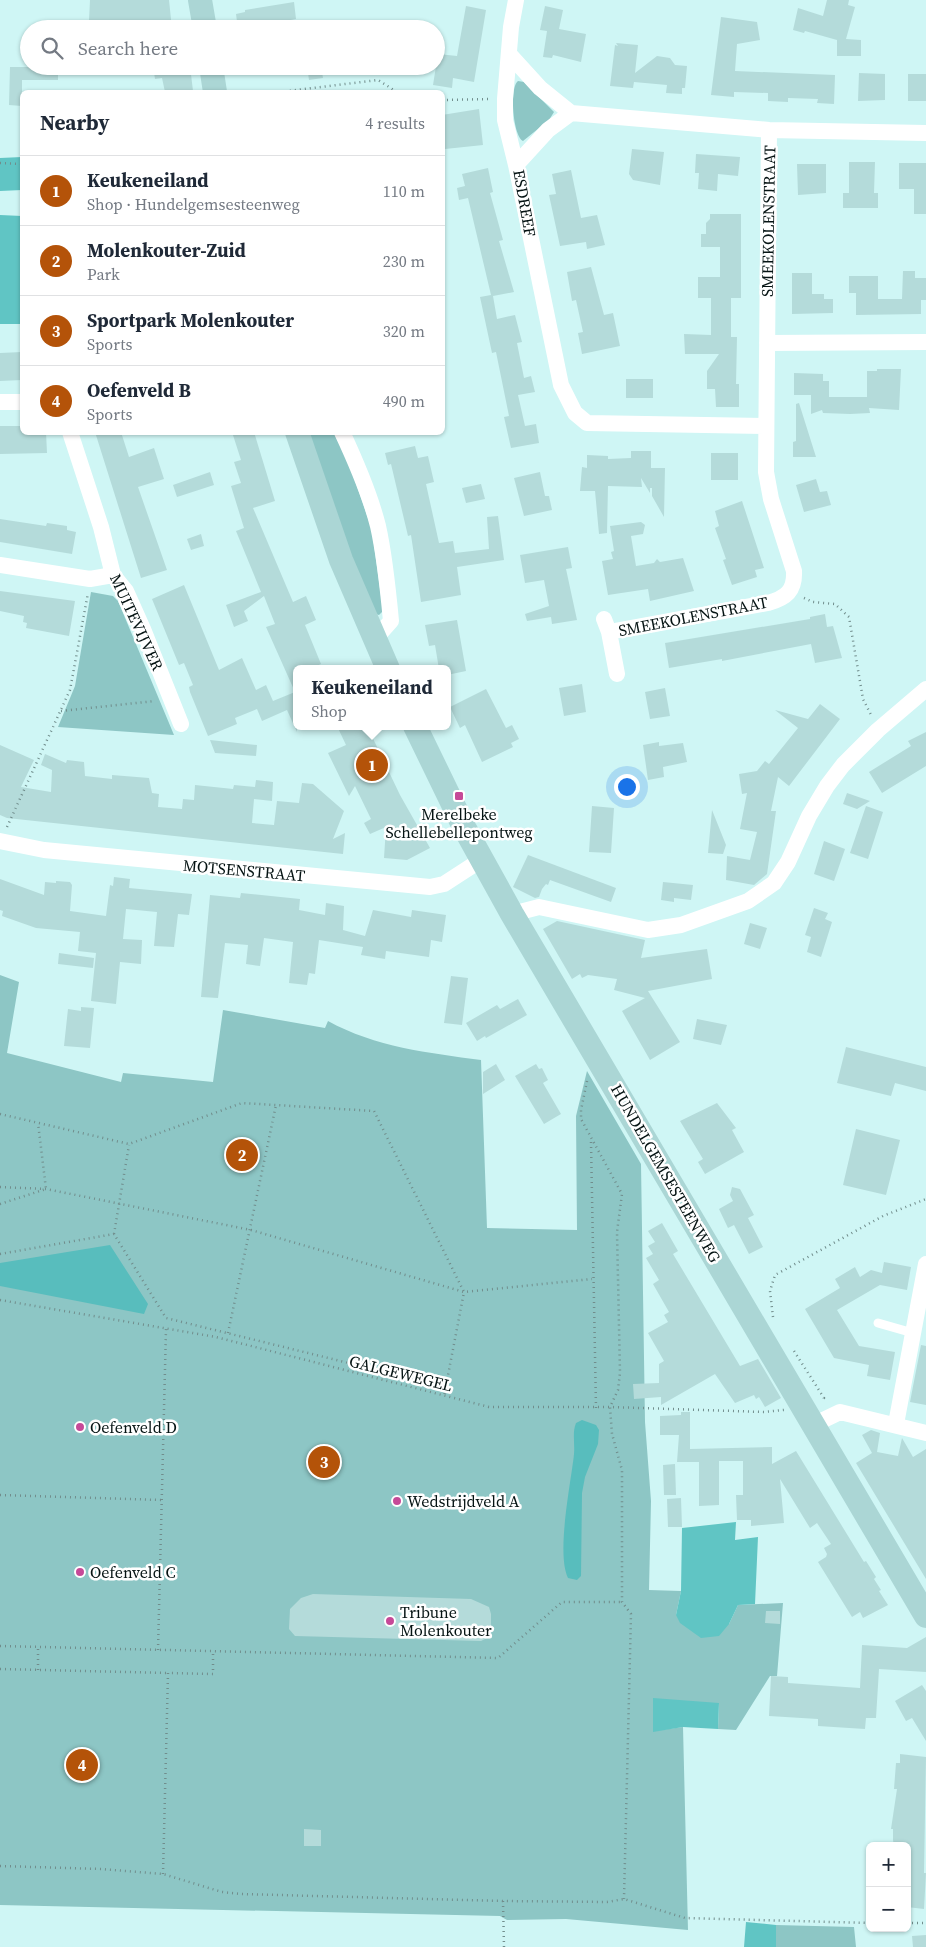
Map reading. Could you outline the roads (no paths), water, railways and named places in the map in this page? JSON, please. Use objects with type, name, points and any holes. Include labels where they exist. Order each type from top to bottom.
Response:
[{"type":"main road","points":[[200,0],[203,20]]},
{"type":"main road","points":[[212,75],[215,90]]},
{"type":"main road","points":[[298,435],[341,560],[386,665]]},
{"type":"main road","name":"HUNDELGEMSESTEENWEG","points":[[417,730],[481,860],[512,914],[926,1616]]},
{"type":"street","points":[[516,0],[511,27],[505,99],[505,120],[516,165]]},
{"type":"street","points":[[509,54],[540,88],[571,113],[769,130],[926,133]]},
{"type":"street","name":"ESDREEF","points":[[571,113],[548,130],[516,165],[561,385],[575,413],[587,423],[765,426]]},
{"type":"street","name":"SMEEKOLENSTRAAT","points":[[617,674],[607,625],[768,603],[781,599],[790,592],[795,582],[794,571],[769,490],[766,472],[769,130]]},
{"type":"street","points":[[766,342],[926,342]]},
{"type":"street","points":[[0,402],[20,402]]},
{"type":"street","name":"MUITEVIJVER","points":[[71,435],[106,545],[113,575],[129,599],[181,724]]},
{"type":"street","points":[[343,435],[365,486],[377,524],[384,558],[391,621],[375,639]]},
{"type":"street","points":[[0,565],[90,579],[113,575]]},
{"type":"street","points":[[512,914],[540,907],[648,930],[681,925],[748,900],[774,883],[788,862],[809,816],[827,786],[843,765],[878,730],[926,689]]},
{"type":"street","name":"MOTSENSTRAAT","points":[[0,841],[44,850],[430,887],[444,884],[481,860]]},
{"type":"street","points":[[896,1424],[926,1264]]},
{"type":"street","points":[[807,1415],[840,1412],[896,1424],[926,1434]]},
{"type":"lane","points":[[878,1323],[913,1333]]},
{"type":"place","name":"Keukeneiland","points":[[372,765]]},
{"type":"place","name":"Merelbeke Schellebellepontweg","points":[[459,796]]},
{"type":"place","name":"Molenkouter-Zuid","points":[[242,1155]]},
{"type":"place","name":"Oefenveld D","points":[[80,1427]]},
{"type":"place","name":"Sportpark Molenkouter","points":[[324,1462]]},
{"type":"place","name":"Wedstrijdveld A","points":[[397,1501]]},
{"type":"place","name":"Oefenveld C","points":[[80,1572]]},
{"type":"place","name":"Tribune Molenkouter","points":[[390,1621]]},
{"type":"place","name":"Oefenveld B","points":[[82,1765]]}]
